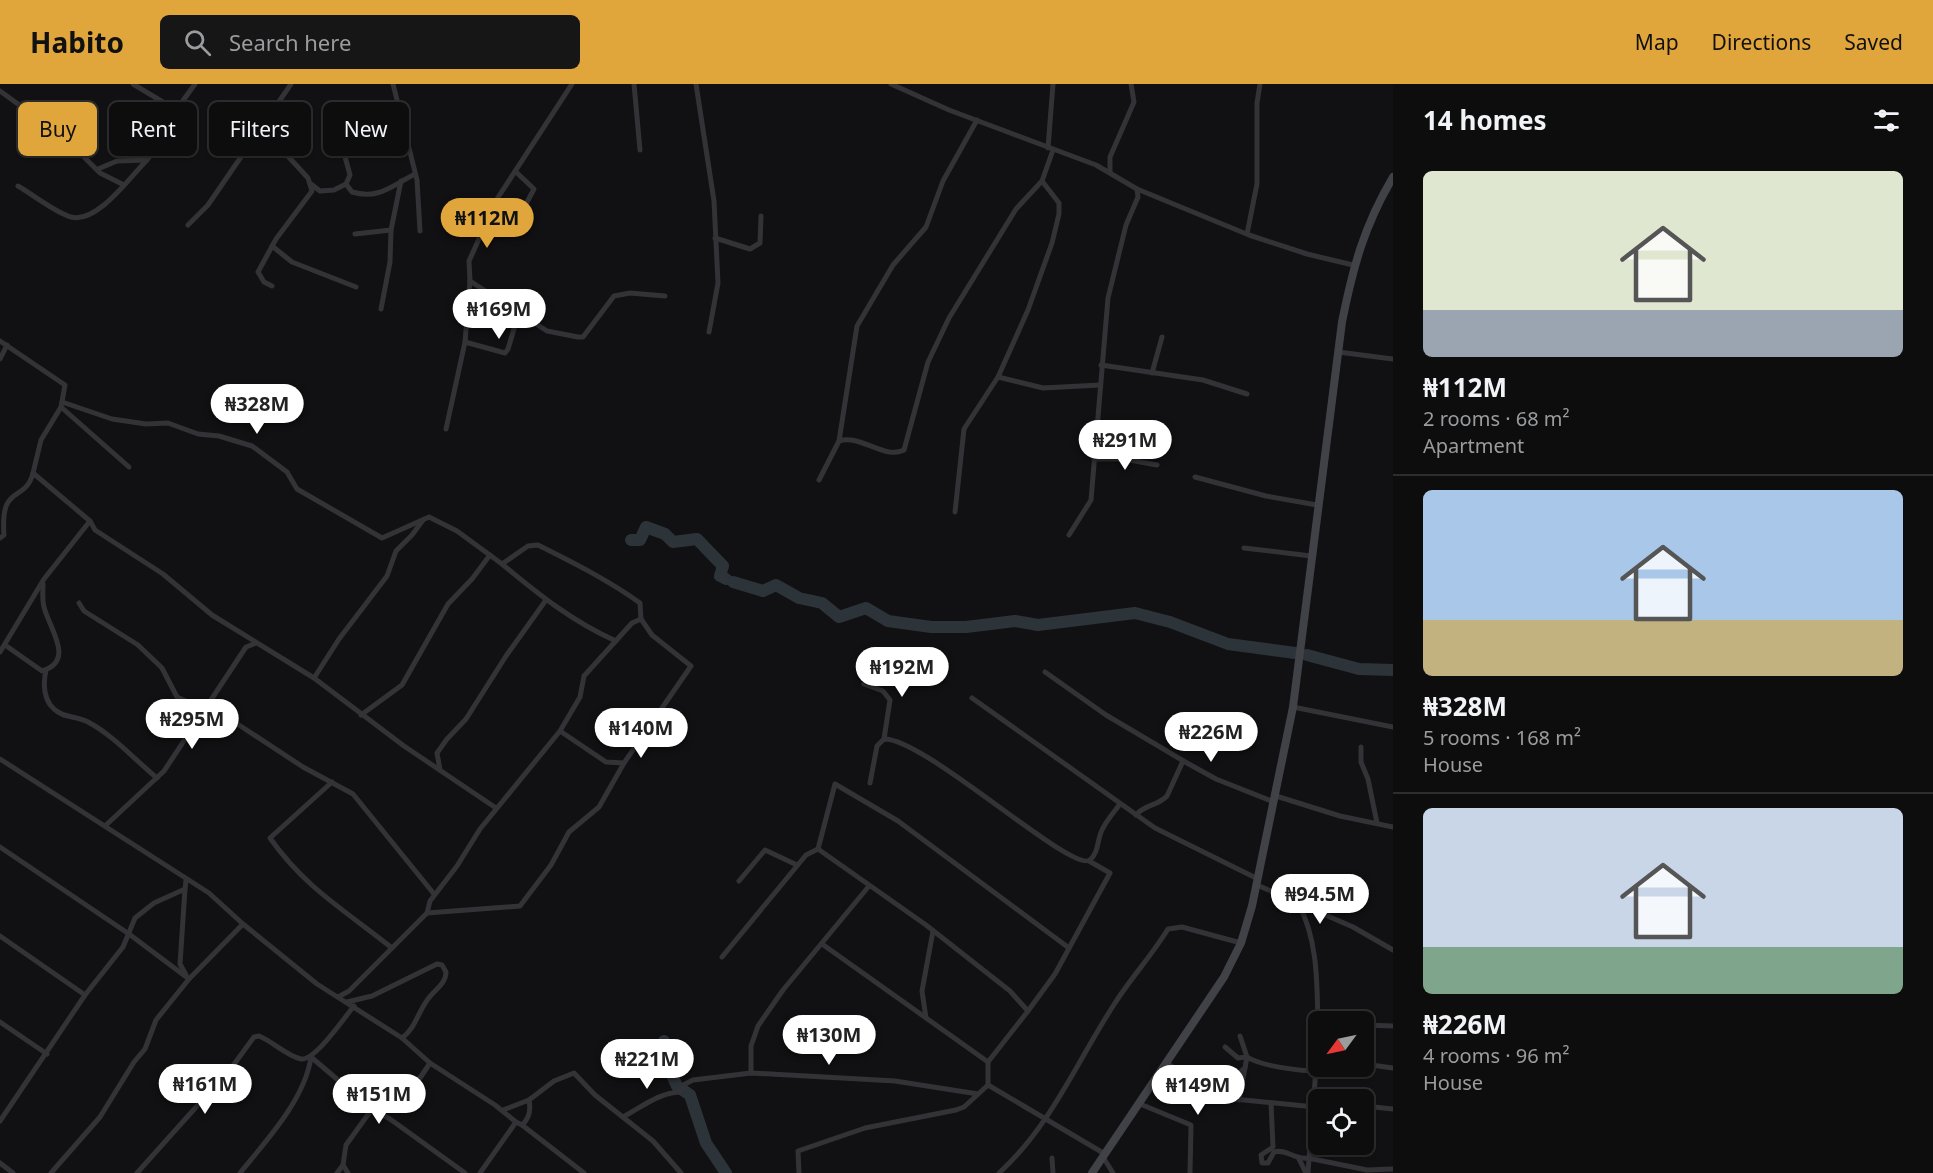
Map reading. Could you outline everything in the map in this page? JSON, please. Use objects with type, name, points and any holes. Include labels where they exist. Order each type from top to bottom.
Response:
[{"type":"street","points":[[133,84],[164,102]]},
{"type":"street","points":[[183,102],[195,84]]},
{"type":"street","points":[[279,102],[291,84]]},
{"type":"street","points":[[393,84],[415,174],[420,231]]},
{"type":"street","points":[[446,429],[465,342],[470,281],[469,261],[497,199],[572,84]]},
{"type":"street","points":[[634,84],[640,150]]},
{"type":"street","points":[[696,84],[714,201],[718,283],[709,332]]},
{"type":"street","points":[[891,84],[1110,172],[1137,189],[1246,234],[1307,255],[1353,265]]},
{"type":"street","points":[[839,441],[854,439],[891,452],[904,450],[928,362],[953,310],[1016,209],[1042,181],[1050,149],[1053,84]]},
{"type":"street","points":[[1110,172],[1110,158],[1134,102],[1131,84]]},
{"type":"street","points":[[1246,234],[1257,184],[1257,103],[1260,84]]},
{"type":"street","points":[[0,91],[66,139],[100,173],[122,184]]},
{"type":"street","points":[[819,480],[839,441],[856,326],[893,265],[926,227],[943,181],[977,120]]},
{"type":"street","points":[[18,186],[71,217],[85,218],[99,211],[150,156]]},
{"type":"street","points":[[188,225],[208,205],[242,156]]},
{"type":"street","points":[[287,156],[320,191],[334,190],[346,184],[350,175],[345,156]]},
{"type":"street","points":[[98,169],[117,161],[147,160]]},
{"type":"street","points":[[515,171],[534,189],[516,224]]},
{"type":"street","points":[[346,184],[352,192],[374,194],[390,190],[415,174]]},
{"type":"street","points":[[1092,1173],[1224,977],[1241,943],[1258,882],[1293,707],[1302,651],[1317,505],[1338,351],[1353,265],[1365,230],[1393,177]]},
{"type":"street","points":[[381,309],[390,262],[391,230],[401,181]]},
{"type":"street","points":[[955,512],[964,429],[998,377],[1048,260],[1059,214],[1059,203],[1042,181]]},
{"type":"street","points":[[272,286],[264,282],[258,272],[272,246],[309,197],[312,191],[311,183]]},
{"type":"street","points":[[1070,535],[1091,500],[1108,298],[1126,225],[1138,197],[1137,189]]},
{"type":"street","points":[[715,238],[750,249],[755,248],[761,237],[761,216]]},
{"type":"street","points":[[355,234],[391,230]]},
{"type":"street","points":[[272,246],[292,262],[356,287]]},
{"type":"street","points":[[470,281],[547,331],[583,337],[614,296],[630,293],[665,296]]},
{"type":"street","points":[[465,342],[505,353],[519,312]]},
{"type":"street","points":[[1152,373],[1162,337]]},
{"type":"street","points":[[0,341],[65,385],[62,404],[40,440],[31,481],[4,506],[4,535],[0,538]]},
{"type":"street","points":[[0,359],[7,345]]},
{"type":"street","points":[[1338,351],[1393,359]]},
{"type":"street","points":[[1101,365],[1203,380],[1247,394]]},
{"type":"street","points":[[998,377],[1043,388],[1100,386]]},
{"type":"street","points":[[62,404],[129,467]]},
{"type":"street","points":[[62,404],[112,419],[146,424],[168,423],[198,434],[219,435],[252,446],[288,471],[297,489],[382,538],[429,517],[439,520],[490,555],[546,600],[592,630],[616,641]]},
{"type":"street","points":[[1094,459],[1114,458],[1157,465]]},
{"type":"street","points":[[33,473],[90,521],[95,530],[163,574],[212,615],[314,678],[361,714],[496,808]]},
{"type":"street","points":[[1195,477],[1266,496],[1317,505]]},
{"type":"street","points":[[314,678],[339,639],[387,576],[396,551],[412,535],[423,519]]},
{"type":"street","points":[[0,652],[44,579],[90,521]]},
{"type":"street","points":[[427,914],[520,906],[551,865],[569,832],[599,807],[624,763],[691,666],[652,635],[641,620],[640,603],[604,579],[538,545],[528,546],[502,564]]},
{"type":"street","points":[[1244,548],[1311,556]]},
{"type":"street","points":[[361,714],[402,685],[448,604],[472,579],[490,555]]},
{"type":"street","points":[[5,645],[42,671],[50,669],[60,654],[57,637],[43,605],[44,579]]},
{"type":"street","points":[[424,757],[437,753],[466,719],[506,656],[546,600]]},
{"type":"street","points":[[79,603],[84,611],[119,632],[162,668],[177,697],[239,725],[303,767],[353,794],[434,894]]},
{"type":"street","points":[[338,997],[349,991],[427,914],[434,894],[457,866],[480,829],[560,730],[580,697],[584,676],[632,623],[641,620]]},
{"type":"street","points":[[243,633],[246,647]]},
{"type":"street","points":[[105,826],[157,778],[246,647],[256,643]]},
{"type":"street","points":[[45,670],[43,684],[45,694],[54,709],[62,715],[87,722],[157,778]]},
{"type":"street","points":[[1045,672],[1106,715],[1216,779],[1275,799],[1393,827]]},
{"type":"street","points":[[864,684],[883,691],[890,700],[884,738],[878,746],[870,783]]},
{"type":"street","points":[[972,698],[1120,804],[1184,844],[1393,950]]},
{"type":"street","points":[[1293,707],[1393,727]]},
{"type":"street","points":[[560,730],[606,762],[624,763]]},
{"type":"street","points":[[799,1173],[798,1151],[865,1128],[956,1110],[964,1107],[988,1085],[988,1062],[1055,974],[1110,873],[1089,861],[1077,860],[1062,853],[968,784],[909,746],[884,738]]},
{"type":"street","points":[[1361,747],[1361,762],[1368,778],[1377,823]]},
{"type":"street","points":[[437,753],[440,770]]},
{"type":"street","points":[[0,759],[209,893],[317,984],[402,1038],[430,1063],[503,1110],[584,1173]]},
{"type":"street","points":[[1136,815],[1146,805],[1163,801],[1183,761]]},
{"type":"street","points":[[332,782],[270,838],[285,859],[315,890],[392,948]]},
{"type":"street","points":[[818,849],[835,784],[898,821],[1069,948]]},
{"type":"street","points":[[1089,861],[1097,849],[1101,832],[1120,804]]},
{"type":"street","points":[[0,846],[129,934],[189,979]]},
{"type":"street","points":[[722,957],[797,865],[810,851],[818,849],[933,931],[1011,991],[1028,1011]]},
{"type":"street","points":[[739,881],[765,850],[797,865]]},
{"type":"street","points":[[186,880],[180,964],[189,979]]},
{"type":"street","points":[[751,1073],[751,1046],[758,1026],[783,990],[869,886]]},
{"type":"street","points":[[0,1121],[85,995],[123,946],[135,918],[141,912],[185,889]]},
{"type":"street","points":[[1297,902],[1308,927],[1316,971],[1318,1011]]},
{"type":"street","points":[[51,1173],[100,1117],[134,1062],[145,1049],[156,1020],[189,979],[243,924]]},
{"type":"street","points":[[999,1173],[1024,1151],[1047,1118],[1115,1003],[1168,929],[1182,927],[1241,943]]},
{"type":"street","points":[[926,1018],[922,991],[933,931]]},
{"type":"street","points":[[0,936],[85,995]]},
{"type":"street","points":[[822,944],[988,1062]]},
{"type":"street","points":[[347,1002],[372,996],[437,964],[442,965],[446,972],[444,981],[428,998],[410,1031],[402,1038]]},
{"type":"street","points":[[240,1173],[301,1088],[308,1072],[310,1057],[354,1006]]},
{"type":"street","points":[[0,1022],[47,1054]]},
{"type":"street","points":[[1374,1025],[1393,1026]]},
{"type":"street","points":[[1239,1100],[1247,1057],[1240,1036]]},
{"type":"street","points":[[137,1173],[232,1067],[254,1037],[267,1039],[298,1058],[310,1057],[372,1109],[390,1119],[465,1173]]},
{"type":"street","points":[[1225,1047],[1238,1058],[1247,1057],[1255,1062],[1269,1063],[1292,1071],[1308,1071]]},
{"type":"street","points":[[337,1173],[342,1165],[346,1145],[372,1109],[406,1083],[410,1084],[420,1078],[430,1063]]},
{"type":"street","points":[[1167,1063],[1189,1078],[1213,1083],[1235,1076],[1245,1068]]},
{"type":"street","points":[[1374,1066],[1393,1068]]},
{"type":"street","points":[[503,1110],[529,1100],[554,1081],[574,1073],[595,1095],[653,1142],[681,1173]]},
{"type":"street","points":[[623,1118],[655,1098],[668,1093],[680,1092],[685,1084],[702,1077],[751,1073],[895,1081],[978,1094]]},
{"type":"street","points":[[1213,1083],[1223,1098],[1271,1103],[1308,1103]]},
{"type":"street","points":[[988,1085],[1047,1118],[1104,1156],[1113,1173]]},
{"type":"street","points":[[480,1173],[519,1124],[527,1120],[530,1109],[529,1100]]},
{"type":"street","points":[[1271,1103],[1273,1147],[1261,1155],[1262,1163],[1268,1163],[1274,1152],[1279,1151],[1298,1157],[1367,1170],[1393,1169]]},
{"type":"street","points":[[1140,1104],[1191,1125],[1190,1173]]},
{"type":"street","points":[[1374,1107],[1393,1109]]},
{"type":"street","points":[[1307,1173],[1308,1155]]},
{"type":"street","points":[[1298,1157],[1307,1173]]},
{"type":"street","points":[[1052,1158],[1053,1173]]},
{"type":"street","points":[[0,1163],[14,1173]]},
{"type":"street","points":[[342,1165],[348,1173]]},
{"type":"waterway","points":[[631,540],[640,540],[646,527],[665,534],[673,542],[697,539],[723,566],[720,576],[726,579]]},
{"type":"waterway","points":[[733,582],[763,591],[776,585],[799,598],[822,603],[839,617],[866,608],[888,621],[931,627],[966,627],[1015,621],[1038,625],[1135,613],[1170,622],[1228,644],[1295,653]]},
{"type":"waterway","points":[[1307,655],[1359,669],[1393,670]]},
{"type":"waterway","points":[[664,1041],[677,1086],[690,1095],[706,1143],[726,1173]]}]
